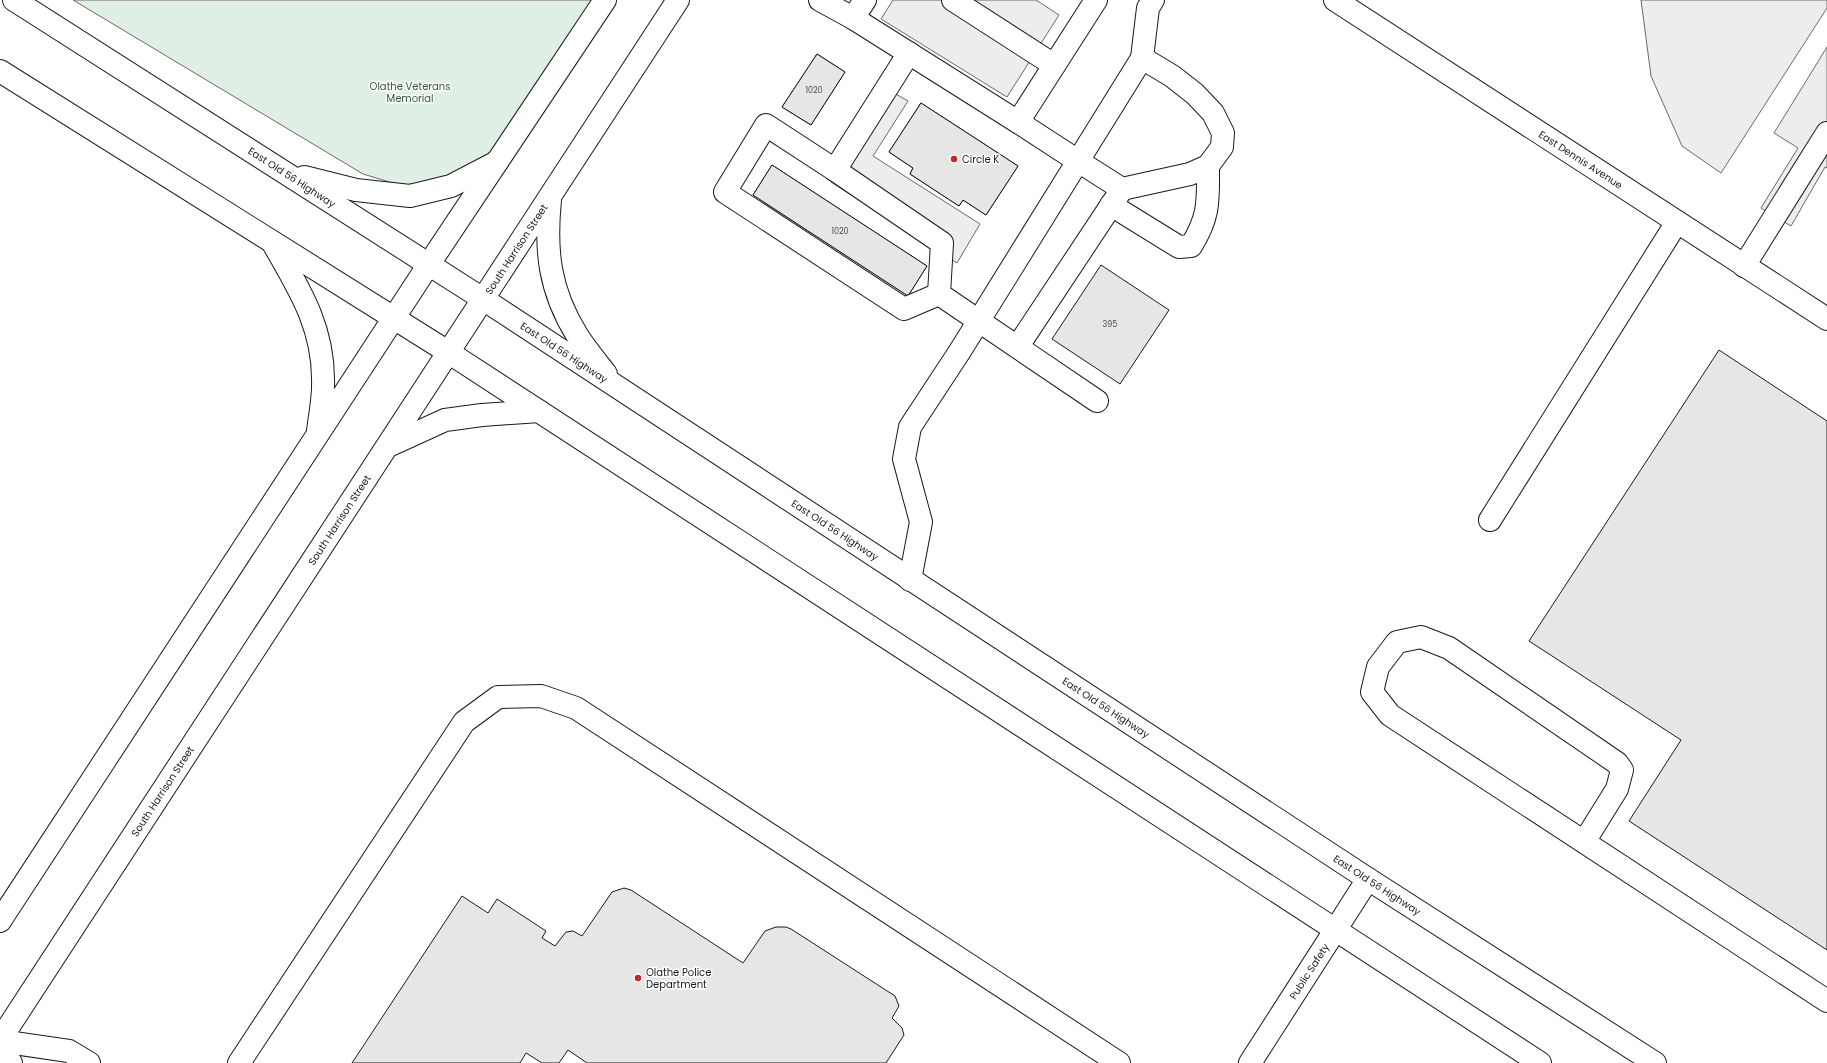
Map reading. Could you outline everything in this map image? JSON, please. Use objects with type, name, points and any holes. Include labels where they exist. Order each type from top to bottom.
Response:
[{"type":"main road","name":"East Old 56 Highway","points":[[14,0],[429,264],[1368,879],[1655,1063]]},
{"type":"main road","points":[[0,921],[429,264],[605,0]]},
{"type":"main road","name":"South Harrison Street","points":[[0,1041],[678,0]]},
{"type":"main road","points":[[820,0],[853,18],[1078,161],[1117,197],[1179,247],[1191,246],[1199,233],[1207,211],[1208,166]]},
{"type":"main road","points":[[853,18],[865,0]]},
{"type":"main road","points":[[953,0],[1054,65]]},
{"type":"main road","points":[[1018,122],[1096,0]]},
{"type":"main road","points":[[910,580],[921,522],[904,459],[910,427],[960,351],[1142,58],[1148,8],[1153,0]]},
{"type":"main road","name":"East Dennis Avenue","points":[[1335,0],[1827,319]]},
{"type":"main road","points":[[835,170],[908,53]]},
{"type":"main road","points":[[1018,346],[1117,197],[1190,174],[1208,166],[1222,147],[1223,133],[1213,113],[1195,94],[1172,76],[1142,58]]},
{"type":"main road","points":[[0,71],[448,352],[1540,1063]]},
{"type":"main road","points":[[766,125],[942,243],[939,294],[904,309],[725,192],[766,125]]},
{"type":"main road","points":[[1744,266],[1827,133]]},
{"type":"main road","points":[[285,172],[356,190],[410,196],[451,186],[497,162]]},
{"type":"main road","points":[[550,197],[547,231],[548,258],[556,292],[577,334],[615,386]]},
{"type":"main road","points":[[1490,520],[1677,222]]},
{"type":"main road","points":[[272,242],[303,297],[320,340],[324,380],[317,436]]},
{"type":"main road","points":[[939,294],[1018,346],[1097,401]]},
{"type":"main road","points":[[388,446],[445,420],[482,415],[539,411]]},
{"type":"main road","points":[[1584,842],[1617,789],[1622,770],[1617,763],[1449,648],[1421,637],[1396,642],[1378,667],[1372,692],[1390,715],[1584,842],[1827,1001]]},
{"type":"main road","points":[[239,1063],[464,722],[498,697],[541,696],[576,708],[1119,1063]]},
{"type":"main road","name":"Public Safety","points":[[1250,1063],[1368,879]]},
{"type":"main road","points":[[0,1041],[11,1063]]},
{"type":"main road","points":[[0,1041],[69,1050],[89,1063]]},
{"type":"green space","name":"Olathe Veterans Memorial","points":[[73,0],[595,0],[491,155],[451,177],[406,187],[363,174]]},
{"type":"shaded area","points":[[893,0],[1036,0],[1059,15],[1007,97],[881,19]]},
{"type":"shaded area","points":[[1641,0],[1827,0],[1827,8],[1721,173],[1682,146],[1651,76]]},
{"type":"shaded area","points":[[1827,47],[1827,168],[1825,167],[1791,226],[1761,208],[1798,148],[1774,133]]},
{"type":"shaded area","points":[[887,89],[908,101],[873,156],[980,224],[957,263],[831,182]]},
{"type":"building","points":[[817,54],[845,72],[811,125],[782,107]]},
{"type":"building","points":[[817,54],[845,72],[811,125],[782,107]]},
{"type":"building","name":"Circle K","points":[[921,103],[1018,166],[986,215],[963,200],[959,206],[910,174],[913,168],[889,152]]},
{"type":"building","name":"Circle K","points":[[921,103],[1018,166],[986,215],[963,200],[959,206],[910,174],[913,168],[889,152]]},
{"type":"building","points":[[772,165],[927,266],[908,296],[753,195]]},
{"type":"building","points":[[772,165],[927,266],[908,296],[753,195]]},
{"type":"building","points":[[1101,265],[1169,310],[1120,384],[1052,339]]},
{"type":"building","points":[[1719,350],[1827,421],[1827,950],[1629,821],[1681,740],[1529,641]]},
{"type":"building","name":"Olathe Police Department","points":[[624,888],[631,890],[743,963],[765,931],[776,927],[786,927],[791,929],[895,996],[899,1006],[892,1018],[902,1028],[904,1035],[886,1063],[587,1063],[568,1050],[559,1063],[542,1063],[526,1053],[520,1063],[352,1063],[462,896],[488,913],[497,899],[546,931],[542,938],[555,946],[566,932],[573,931],[582,936],[612,892]]},
{"type":"place","name":"Circle K","points":[[954,159]]},
{"type":"place","name":"Olathe Police Department","points":[[638,978]]}]
